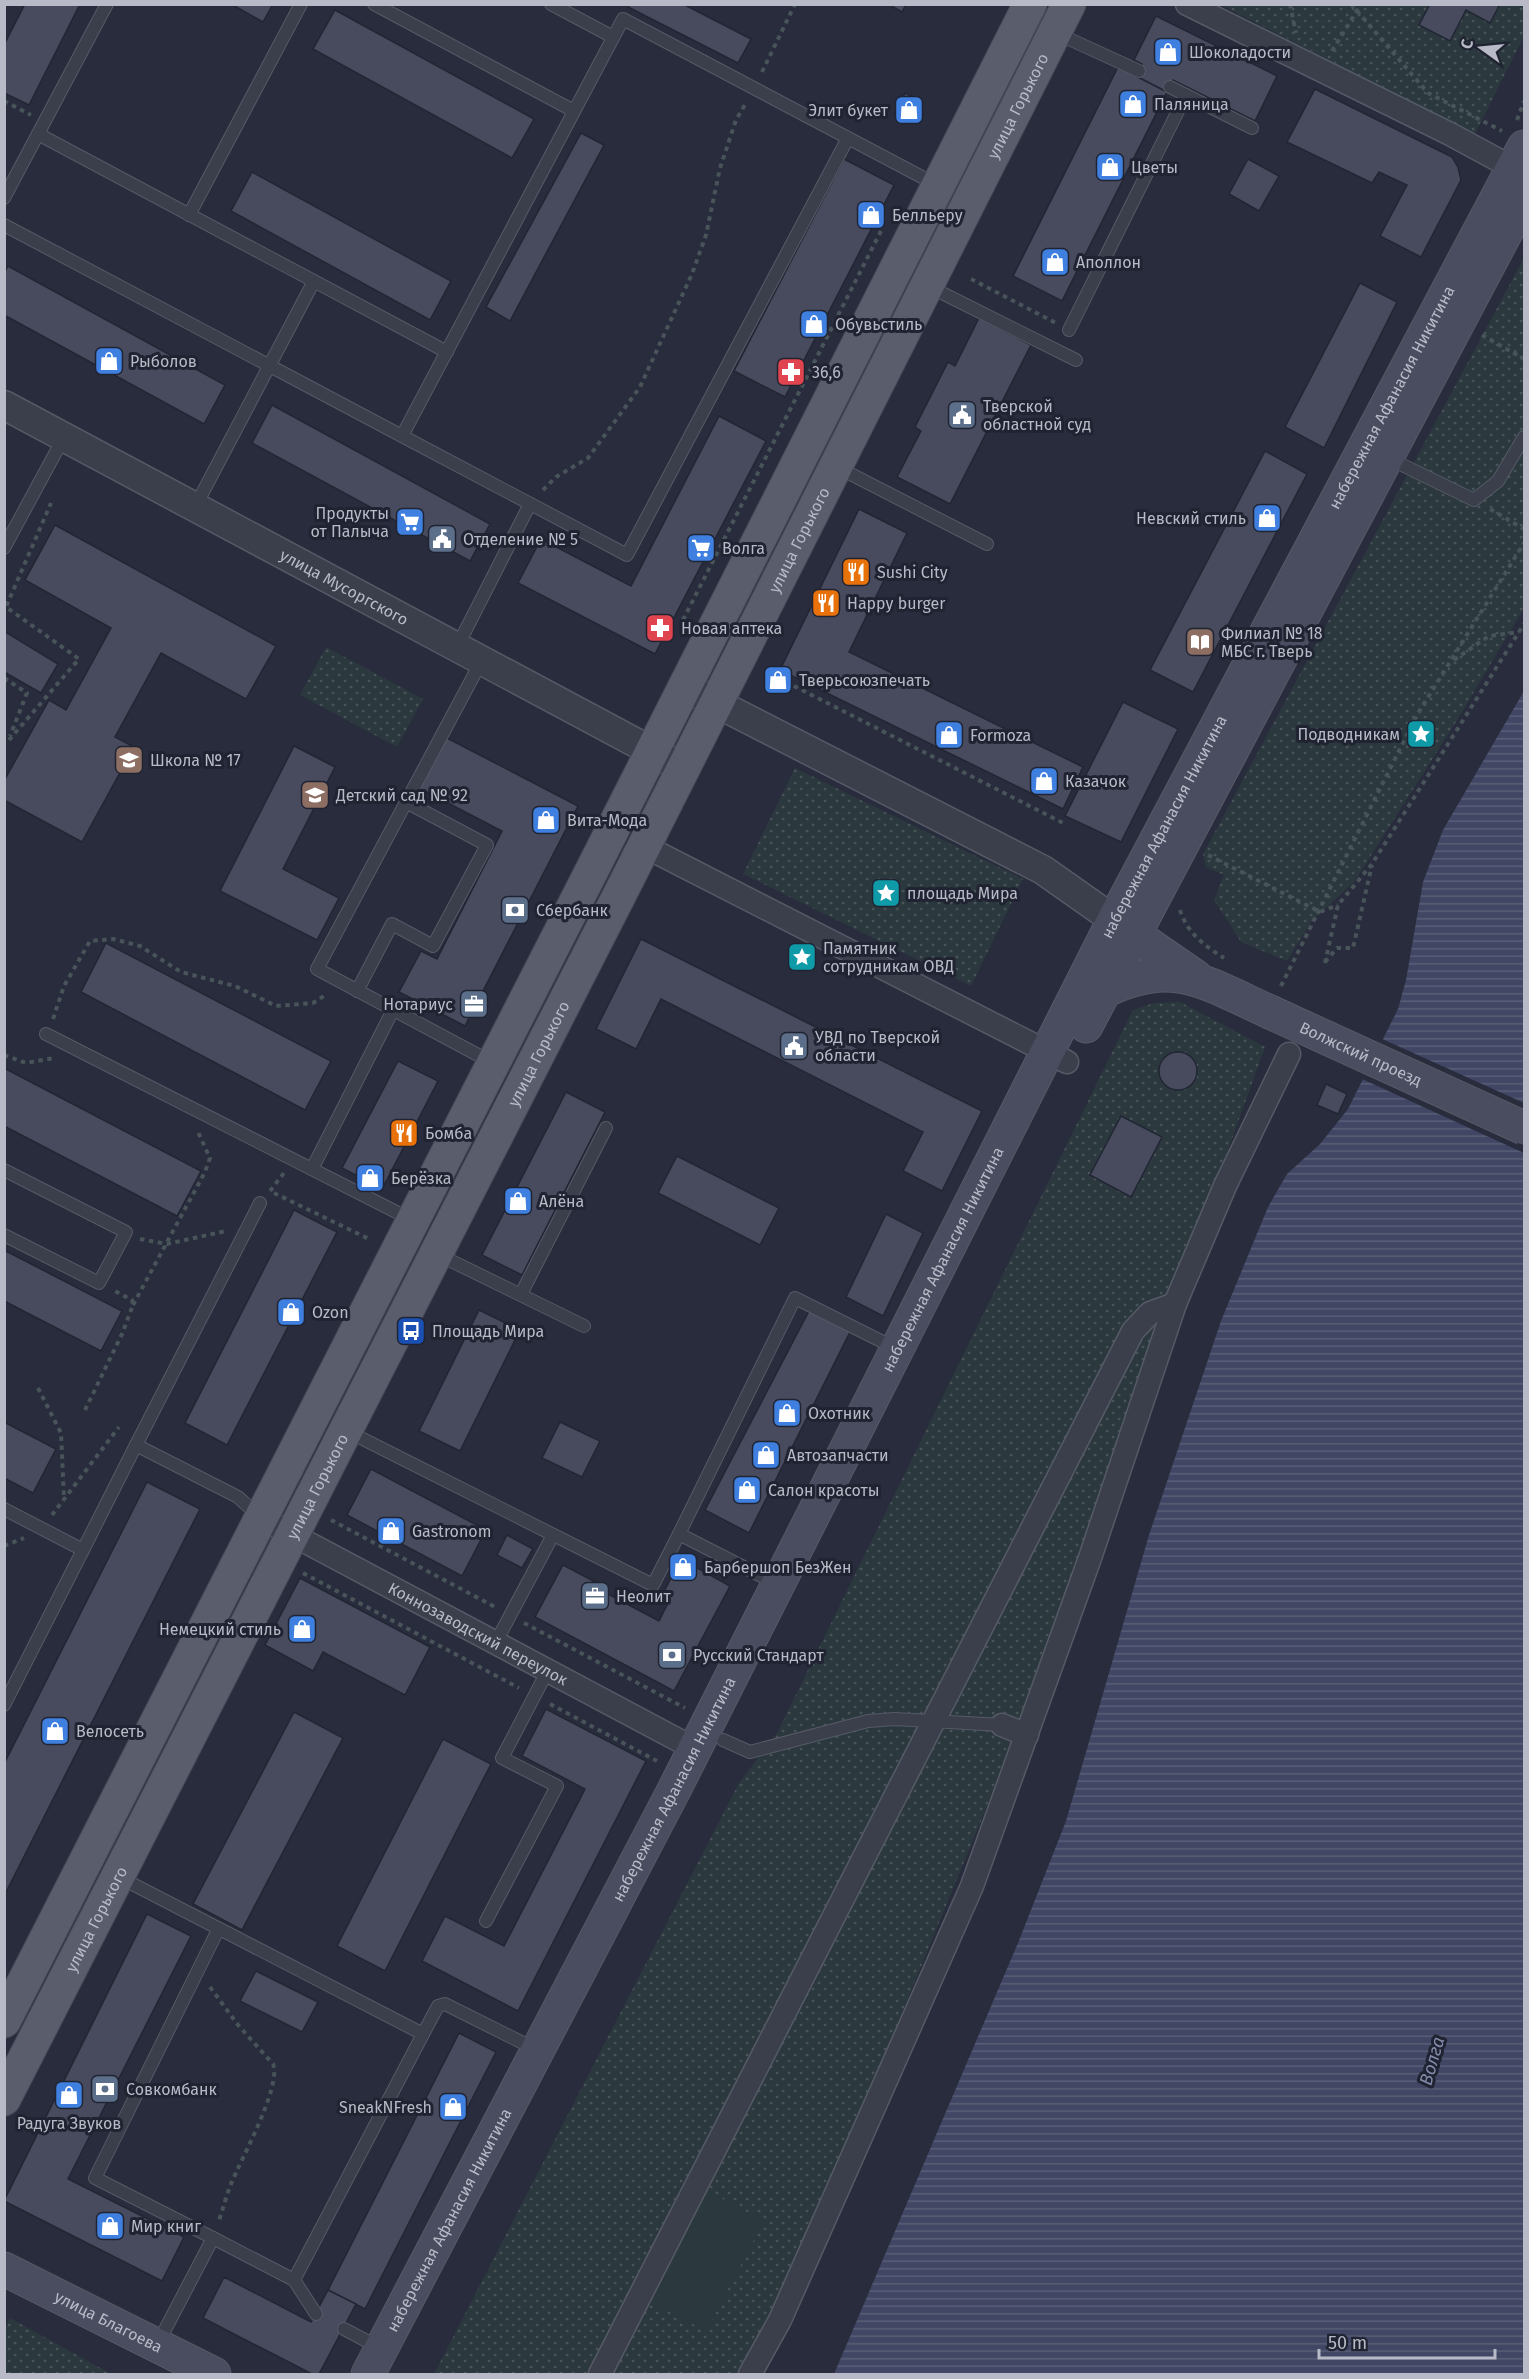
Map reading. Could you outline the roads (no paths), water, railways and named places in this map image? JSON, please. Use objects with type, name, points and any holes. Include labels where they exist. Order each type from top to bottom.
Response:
[{"type":"main road","points":[[6,2013],[494,1064],[1029,4]]},
{"type":"main road","name":"улица Горького","points":[[4,2099],[644,846],[1062,18]]},
{"type":"main road","name":"набережная Афанасия Никитина","points":[[1104,992],[1124,926],[1167,895],[1388,458],[1519,164]]},
{"type":"main road","name":"набережная Афанасия Никитина","points":[[380,2366],[537,2051],[709,1744],[778,1584],[897,1349],[1124,926],[1519,164]]},
{"type":"main road","name":"Волжский проезд","points":[[1167,895],[1159,915],[1167,937],[1173,949],[1198,979]]},
{"type":"main road","name":"Волжский проезд","points":[[1124,926],[1198,979]]},
{"type":"main road","name":"Волжский проезд","points":[[1058,1046],[1080,1006],[1128,980],[1172,974],[1198,979],[1274,1002],[1524,1128]]},
{"type":"main road","name":"набережная Афанасия Никитина","points":[[380,2366],[709,1744],[1058,1046]]},
{"type":"main road","name":"улица Благоева","points":[[4,2268],[214,2374]]},
{"type":"street","points":[[1187,4],[1519,164]]},
{"type":"street","name":"улица Мусоргского","points":[[4,405],[683,768]]},
{"type":"street","points":[[685,687],[1043,870],[1124,926]]},
{"type":"street","points":[[644,846],[1000,1029],[1058,1046]]},
{"type":"street","points":[[750,2374],[780,2320],[972,1886],[1090,1558],[1175,1304],[1225,1186],[1289,1054]]},
{"type":"street","points":[[600,2374],[937,1720],[1133,1331],[1150,1313],[1175,1304]]},
{"type":"street","name":"Коннозаводский переулок","points":[[261,1518],[548,1670],[709,1744]]},
{"type":"street","points":[[1002,1725],[1027,1735]]},
{"type":"lane","points":[[4,198],[107,4]]},
{"type":"lane","points":[[189,215],[301,4]]},
{"type":"lane","points":[[374,4],[574,111]]},
{"type":"lane","points":[[551,4],[614,37]]},
{"type":"lane","points":[[1062,18],[1138,71]]},
{"type":"lane","points":[[402,436],[623,19],[938,186]]},
{"type":"lane","points":[[1170,87],[1252,128]]},
{"type":"lane","points":[[1069,330],[1186,95]]},
{"type":"lane","points":[[38,135],[447,352]]},
{"type":"lane","points":[[4,225],[627,555],[848,138]]},
{"type":"lane","points":[[195,507],[314,281]]},
{"type":"lane","points":[[927,285],[1076,360]]},
{"type":"lane","points":[[4,548],[64,437]]},
{"type":"lane","points":[[1388,458],[1474,500],[1498,481],[1524,437]]},
{"type":"lane","points":[[836,466],[987,544]]},
{"type":"lane","points":[[457,647],[530,504]]},
{"type":"lane","points":[[482,660],[317,969],[494,1064]]},
{"type":"lane","points":[[357,991],[392,924],[433,946],[487,845],[406,802]]},
{"type":"lane","points":[[312,1169],[393,1010]]},
{"type":"lane","points":[[46,1034],[413,1221]]},
{"type":"lane","points":[[521,1294],[606,1128]]},
{"type":"lane","points":[[4,1170],[126,1232],[99,1283],[4,1235]]},
{"type":"lane","points":[[4,1705],[260,1203]]},
{"type":"lane","points":[[436,1253],[584,1326]]},
{"type":"lane","points":[[346,1430],[653,1585],[795,1298],[897,1349]]},
{"type":"lane","points":[[136,1445],[238,1497],[261,1518]]},
{"type":"lane","points":[[4,1509],[84,1550]]},
{"type":"lane","points":[[679,1534],[778,1584]]},
{"type":"lane","points":[[496,1642],[553,1535]]},
{"type":"lane","points":[[486,1920],[557,1786],[502,1758],[548,1670]]},
{"type":"lane","points":[[709,1744],[750,1752],[868,1721],[895,1719],[1002,1725]]},
{"type":"lane","points":[[118,1877],[423,2034]]},
{"type":"lane","points":[[218,1930],[95,2178],[294,2280],[316,2314]]},
{"type":"lane","points":[[294,2280],[438,2006],[445,2004],[537,2051]]},
{"type":"lane","points":[[157,2346],[213,2238]]},
{"type":"lane","points":[[344,2329],[380,2366]]},
{"type":"water","name":"Волга","points":[[1524,691],[1524,2374],[834,2374],[1018,1943],[1066,1821],[1149,1535],[1221,1321],[1268,1207],[1287,1174],[1320,1144],[1348,1109],[1398,1009],[1406,980],[1423,882],[1443,830]]},
{"type":"place","name":"Шоколадости","points":[[1168,52]]},
{"type":"place","name":"Паляница","points":[[1133,104]]},
{"type":"place","name":"Элит букет","points":[[909,110]]},
{"type":"place","name":"Цветы","points":[[1110,167]]},
{"type":"place","name":"Белльеру","points":[[871,215]]},
{"type":"place","name":"Аполлон","points":[[1055,262]]},
{"type":"place","name":"Обувьстиль","points":[[814,324]]},
{"type":"place","name":"Рыболов","points":[[109,361]]},
{"type":"place","name":"36,6","points":[[791,372]]},
{"type":"place","name":"Тверской областной суд","points":[[962,415]]},
{"type":"place","name":"Невский стиль","points":[[1267,518]]},
{"type":"place","name":"Продукты от Палыча","points":[[410,522]]},
{"type":"place","name":"Отделение № 5","points":[[442,539]]},
{"type":"place","name":"Волга","points":[[701,548]]},
{"type":"place","name":"Sushi City","points":[[856,572]]},
{"type":"place","name":"Happy burger","points":[[826,603]]},
{"type":"place","name":"Новая аптека","points":[[660,628]]},
{"type":"place","name":"Филиал № 18 МБС г. Тверь","points":[[1200,642]]},
{"type":"place","name":"Тверьсоюзпечать","points":[[778,680]]},
{"type":"place","name":"Подводникам","points":[[1421,734]]},
{"type":"place","name":"Formoza","points":[[949,735]]},
{"type":"place","name":"Школа № 17","points":[[129,760]]},
{"type":"place","name":"Казачок","points":[[1044,781]]},
{"type":"place","name":"Детский сад № 92","points":[[315,795]]},
{"type":"place","name":"Вита-Мода","points":[[546,820]]},
{"type":"place","name":"площадь Мира","points":[[886,893]]},
{"type":"place","name":"Сбербанк","points":[[515,910]]},
{"type":"place","name":"Памятник сотрудникам ОВД","points":[[802,957]]},
{"type":"place","name":"Нотариус","points":[[474,1004]]},
{"type":"place","name":"УВД по Тверской области","points":[[794,1046]]},
{"type":"place","name":"Бомба","points":[[404,1133]]},
{"type":"place","name":"Берёзка","points":[[370,1178]]},
{"type":"place","name":"Алёна","points":[[518,1201]]},
{"type":"place","name":"Ozon","points":[[291,1312]]},
{"type":"place","name":"Площадь Мира","points":[[411,1331]]},
{"type":"place","name":"Охотник","points":[[787,1413]]},
{"type":"place","name":"Автозапчасти","points":[[766,1455]]},
{"type":"place","name":"Салон красоты","points":[[747,1490]]},
{"type":"place","name":"Gastronom","points":[[391,1531]]},
{"type":"place","name":"Барбершоп БезЖен","points":[[683,1567]]},
{"type":"place","name":"Неолит","points":[[595,1596]]},
{"type":"place","name":"Немецкий стиль","points":[[302,1629]]},
{"type":"place","name":"Русский Стандарт","points":[[672,1655]]},
{"type":"place","name":"Велосеть","points":[[55,1731]]},
{"type":"place","name":"Совкомбанк","points":[[105,2089]]},
{"type":"place","name":"Радуга Звуков","points":[[69,2095]]},
{"type":"place","name":"SneakNFresh","points":[[453,2107]]},
{"type":"place","name":"Мир книг","points":[[110,2226]]}]
